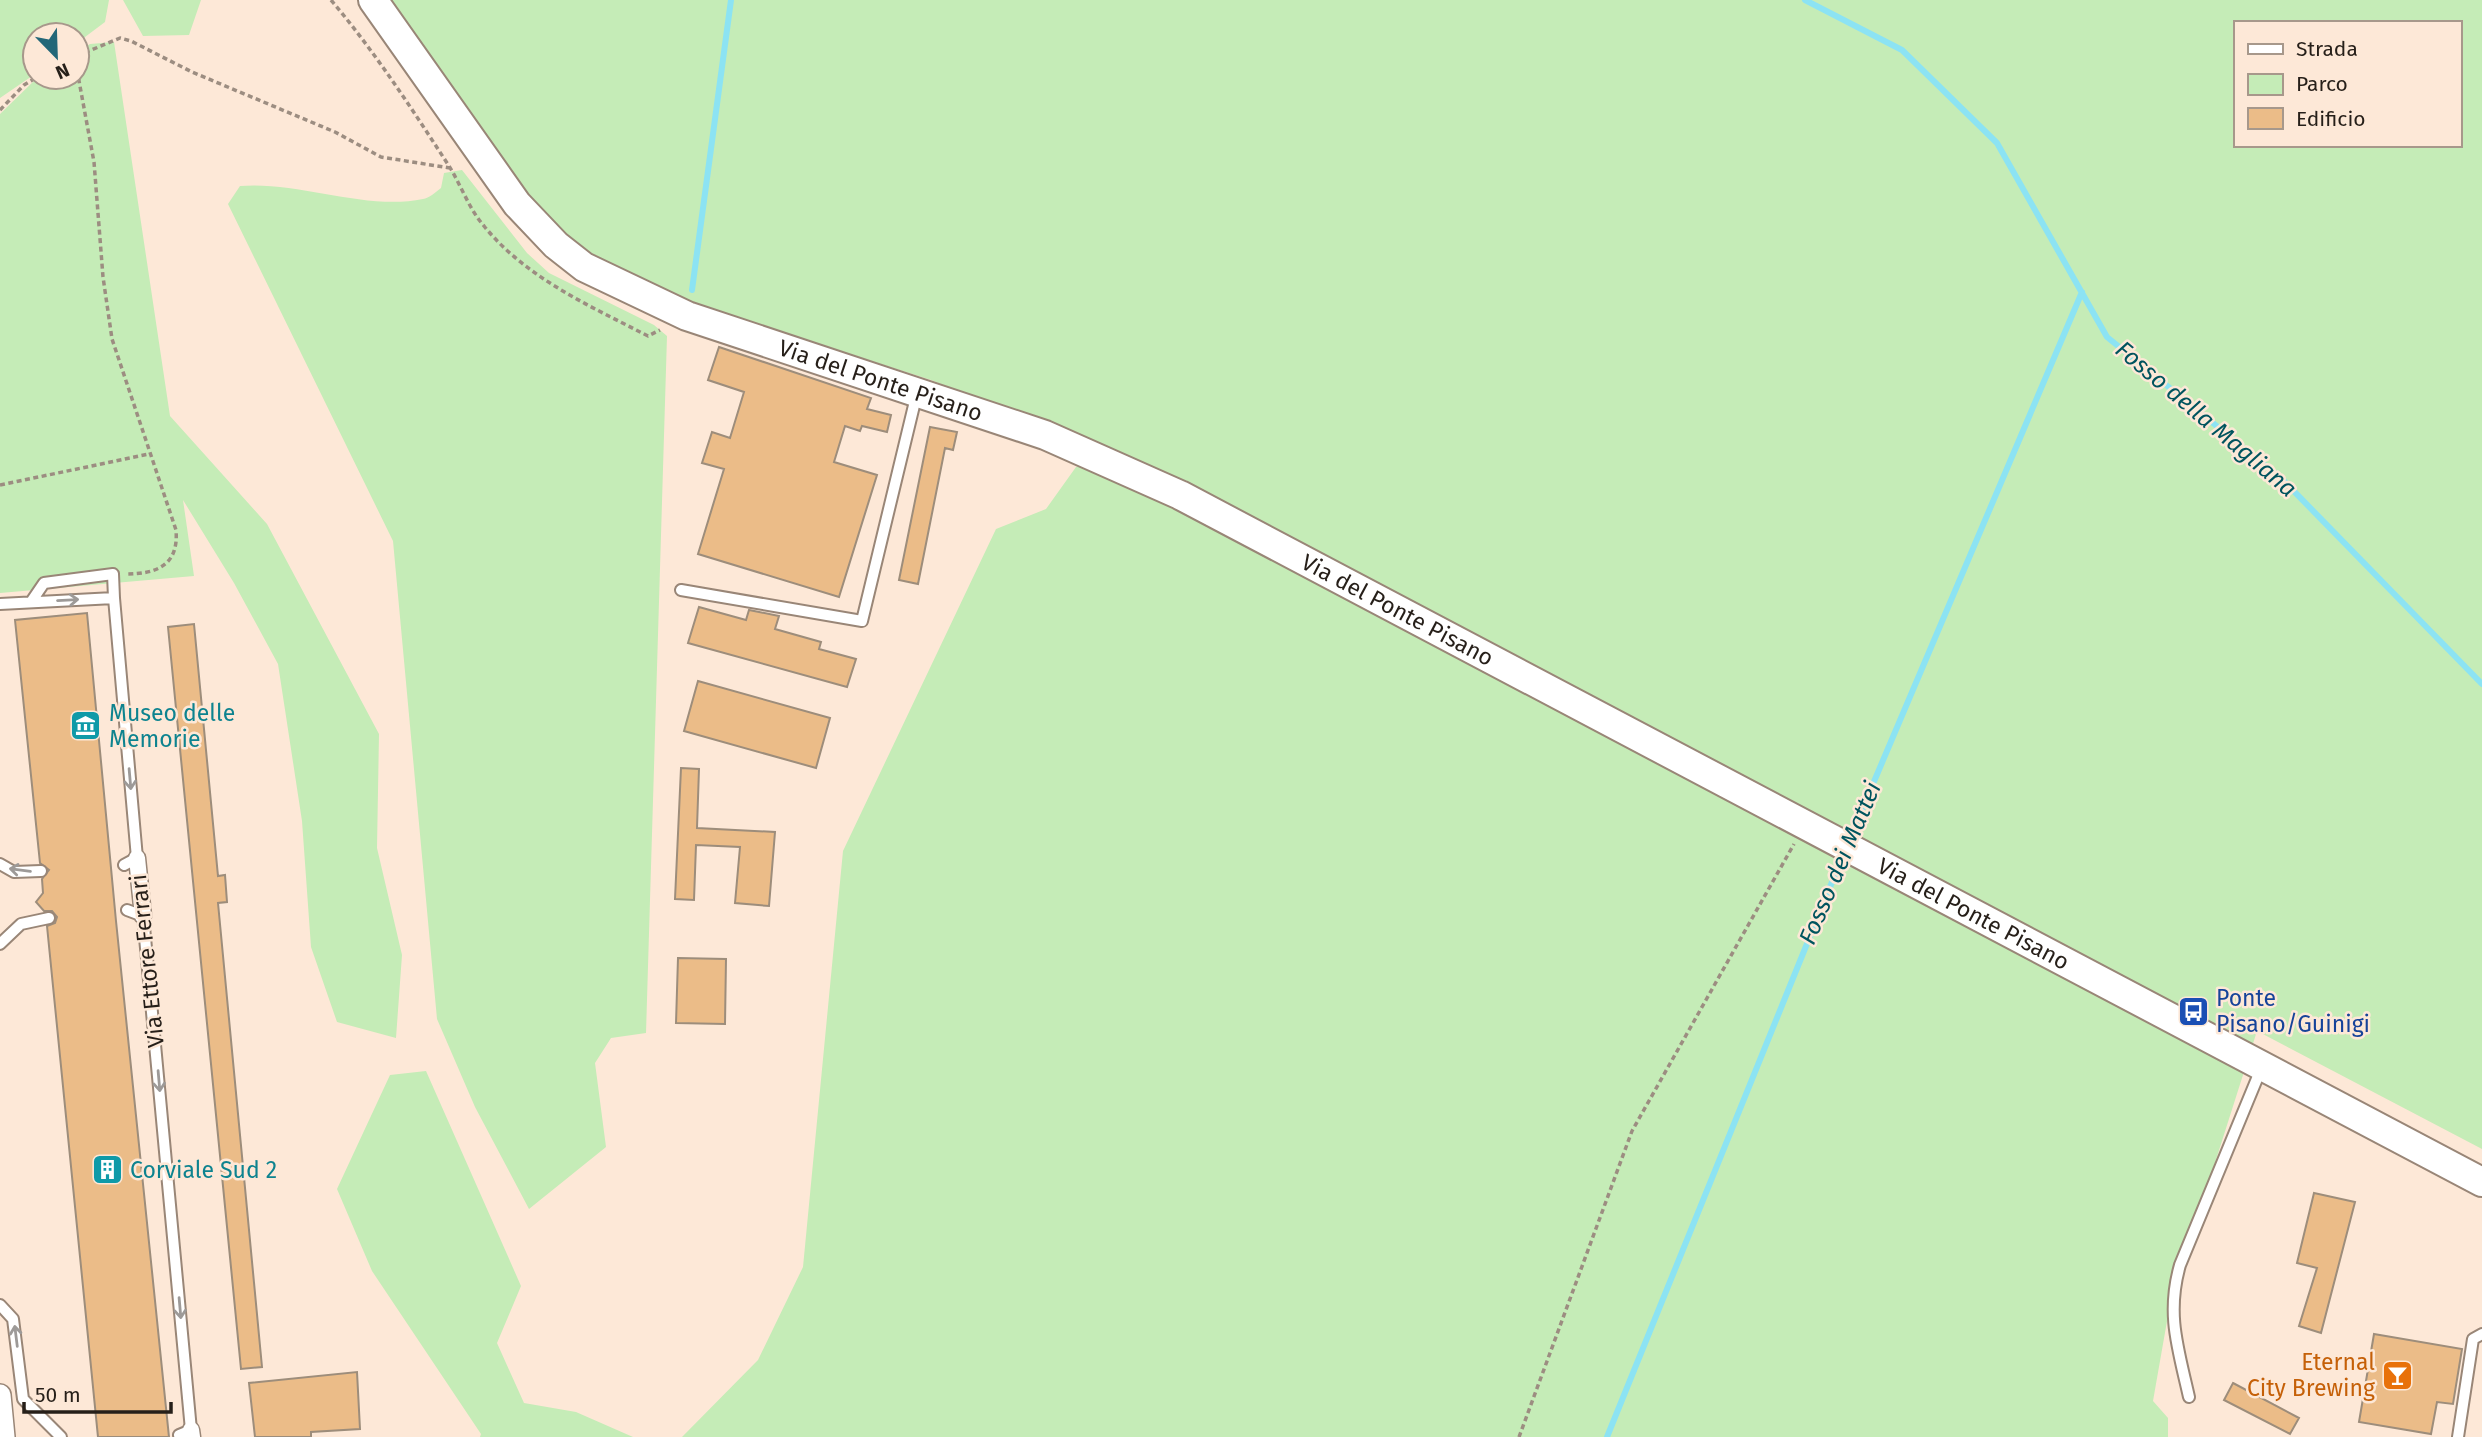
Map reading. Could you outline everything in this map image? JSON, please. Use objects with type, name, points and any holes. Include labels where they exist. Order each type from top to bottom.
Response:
[{"type":"street","name":"Via del Ponte Pisano","points":[[373,0],[517,204],[561,250],[584,267],[687,316],[917,390],[1045,435],[1180,495],[2482,1182]]},
{"type":"street","name":"Via Ettore Ferrari","points":[[130,862],[143,916]]},
{"type":"lane","points":[[681,590],[862,621],[917,390]]},
{"type":"lane","points":[[31,602],[44,583],[113,574]]},
{"type":"lane","name":"Via Ettore Ferrari","points":[[113,574],[130,862]]},
{"type":"lane","points":[[0,604],[114,598]]},
{"type":"lane","points":[[0,864],[13,872],[41,871]]},
{"type":"lane","points":[[127,910],[143,916]]},
{"type":"lane","name":"Via Ettore Ferrari","points":[[143,916],[187,1434]]},
{"type":"lane","points":[[0,944],[21,924],[49,918]]},
{"type":"lane","points":[[2189,1397],[2171,1318],[2172,1293],[2180,1265],[2262,1066]]},
{"type":"lane","points":[[0,1306],[13,1319],[23,1399],[61,1437]]},
{"type":"lane","points":[[2458,1437],[2473,1339],[2482,1334]]},
{"type":"path","points":[[91,50],[120,38],[131,41],[191,72],[335,132],[381,157],[450,168],[368,44],[331,0]]},
{"type":"path","points":[[0,110],[21,88]]},
{"type":"path","points":[[81,91],[94,162],[106,308],[112,339],[176,530],[175,552],[167,565],[147,574],[113,574]]},
{"type":"path","points":[[0,485],[150,454]]},
{"type":"path","points":[[1519,1437],[1632,1131],[1810,827]]},
{"type":"green space","points":[[0,0],[109,0],[105,22],[91,32],[91,21],[21,21],[21,84],[0,98]]},
{"type":"green space","points":[[123,0],[201,0],[189,35],[143,36]]},
{"type":"green space","points":[[382,0],[2482,0],[2482,1149],[2257,1031],[2170,1304],[2153,1401],[2168,1418],[2168,1437],[682,1437],[758,1360],[803,1267],[843,851],[996,529],[1046,509],[1076,467],[1125,458],[931,380],[654,292],[570,246],[484,149]]},
{"type":"green space","points":[[114,42],[170,416],[267,524],[379,734],[377,848],[402,955],[396,1038],[337,1022],[311,947],[302,821],[278,664],[234,583],[183,500],[194,576],[0,593],[0,114],[24,91],[91,91],[91,44]]},
{"type":"green space","points":[[462,170],[527,253],[549,273],[654,325],[667,336],[646,1033],[611,1038],[595,1063],[606,1147],[529,1209],[475,1107],[437,1019],[393,541],[228,204],[240,186],[285,188],[379,201],[423,199],[441,188],[444,173]]},
{"type":"green space","points":[[426,1071],[521,1286],[497,1343],[524,1403],[576,1412],[633,1437],[480,1437],[481,1434],[372,1271],[337,1189],[390,1075]]},
{"type":"building","points":[[719,347],[871,398],[867,409],[891,415],[887,432],[862,426],[860,431],[845,426],[834,462],[877,475],[839,597],[698,554],[724,469],[702,463],[712,432],[730,438],[744,392],[708,380]]},
{"type":"building","points":[[930,427],[957,432],[953,450],[945,448],[918,584],[899,580]]},
{"type":"building","points":[[699,607],[746,620],[749,610],[779,616],[775,629],[821,642],[819,649],[856,659],[847,687],[688,643]]},
{"type":"building","name":"Corviale Sud 2","points":[[87,613],[169,1437],[98,1437],[47,926],[55,923],[57,917],[52,911],[44,911],[36,902],[43,893],[42,879],[49,870],[40,863],[15,620]]},
{"type":"building","points":[[194,624],[218,876],[225,875],[227,902],[218,903],[262,1367],[241,1369],[168,627]]},
{"type":"building","points":[[698,681],[830,718],[816,768],[684,731]]},
{"type":"building","points":[[681,768],[699,769],[697,828],[775,832],[769,906],[735,903],[740,847],[696,845],[694,900],[675,899]]},
{"type":"building","points":[[678,958],[726,959],[725,1024],[676,1023]]},
{"type":"building","points":[[2314,1193],[2355,1202],[2321,1333],[2299,1326],[2317,1268],[2297,1263]]},
{"type":"building","points":[[2374,1334],[2462,1349],[2453,1404],[2437,1402],[2431,1434],[2359,1422]]},
{"type":"building","points":[[357,1372],[360,1429],[311,1432],[311,1437],[255,1437],[249,1383]]},
{"type":"building","points":[[2233,1383],[2299,1418],[2290,1434],[2224,1400]]},
{"type":"waterway","points":[[692,290],[731,0]]},
{"type":"waterway","name":"Fosso della Magliana","points":[[1805,0],[1902,50],[1997,143],[2107,337],[2282,479],[2482,684]]},
{"type":"waterway","name":"Fosso dei Mattei","points":[[1850,838],[2082,292]]},
{"type":"waterway","name":"Fosso dei Mattei","points":[[1607,1437],[1843,855]]},
{"type":"place","name":"Museo delle Memorie","points":[[86,726]]},
{"type":"place","name":"Ponte Pisano/Guinigi","points":[[2193,1011]]},
{"type":"place","name":"Corviale Sud 2","points":[[107,1170]]},
{"type":"place","name":"Eternal City Brewing","points":[[2398,1375]]}]
